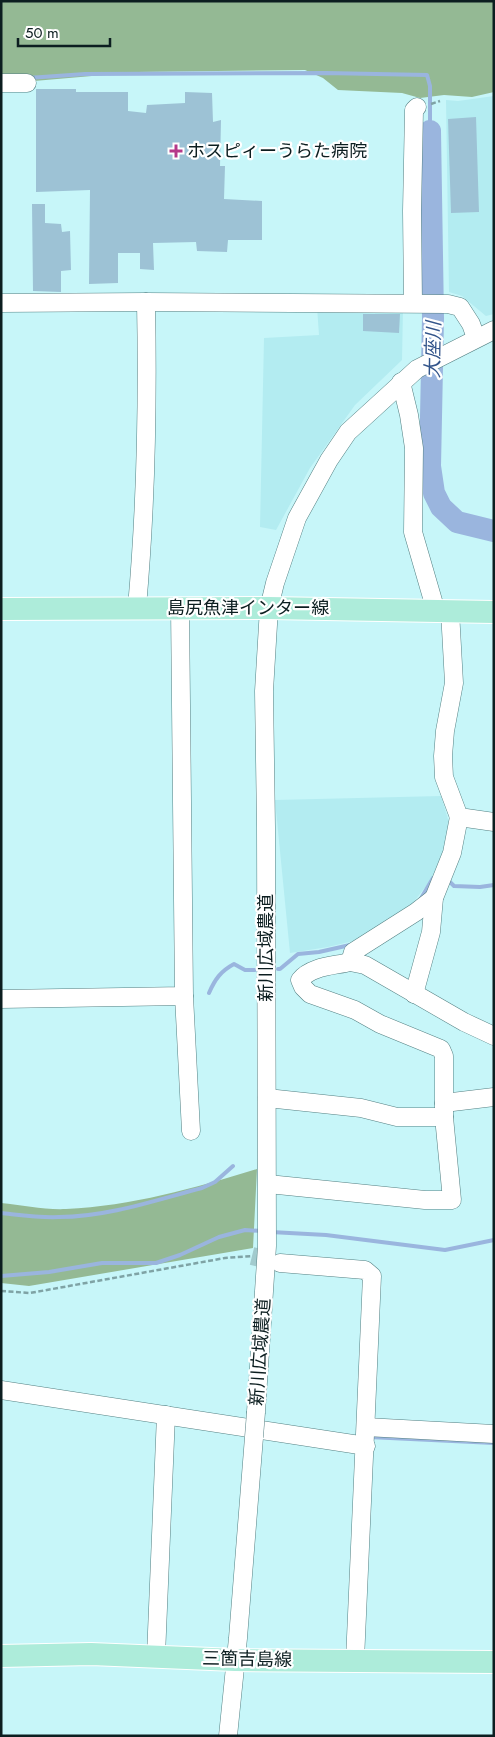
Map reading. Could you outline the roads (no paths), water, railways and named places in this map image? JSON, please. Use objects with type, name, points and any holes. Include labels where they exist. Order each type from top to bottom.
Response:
[{"type":"main road","name":"島尻魚津インター線","points":[[1,608],[180,607],[494,612]]},
{"type":"main road","name":"三箇吉島線","points":[[1,1656],[91,1654],[235,1660],[494,1662]]},
{"type":"street","points":[[1,83],[27,84]]},
{"type":"street","points":[[415,303],[412,211],[414,110],[417,107]]},
{"type":"street","points":[[137,607],[142,552],[144,495],[147,354],[146,302]]},
{"type":"street","points":[[1,303],[448,304],[460,307],[471,324],[476,338]]},
{"type":"street","name":"新川広域農道","points":[[228,1736],[256,1412],[268,1232],[264,691],[269,608],[275,583],[297,518],[329,460],[348,432],[417,369],[494,330]]},
{"type":"street","points":[[401,382],[414,448],[413,532],[443,611],[454,683],[445,731],[443,756],[444,777],[459,818],[452,854],[434,898],[431,932],[414,994]]},
{"type":"street","points":[[180,607],[184,996],[191,1132]]},
{"type":"street","points":[[459,818],[494,822]]},
{"type":"street","points":[[350,962],[353,952],[416,912],[434,898]]},
{"type":"street","points":[[268,1184],[425,1200],[452,1200],[444,1110],[444,1056],[441,1049],[380,1024],[355,1010],[310,994],[303,987],[300,980],[305,975],[312,971],[350,962],[365,965],[464,1022],[494,1036]]},
{"type":"street","points":[[1,999],[184,996]]},
{"type":"street","points":[[267,1098],[361,1108],[397,1117],[444,1110],[494,1098]]},
{"type":"street","points":[[280,1263],[365,1270],[372,1276],[366,1446],[355,1660]]},
{"type":"street","points":[[1,1390],[366,1446]]},
{"type":"street","points":[[156,1656],[166,1415]]},
{"type":"street","points":[[366,1427],[494,1434]]},
{"type":"waterway","points":[[28,78],[85,74],[326,73],[427,75],[430,86],[430,131]]},
{"type":"waterway","name":"大座川","points":[[430,131],[433,318],[430,466],[434,493],[441,507],[457,522],[494,531]]},
{"type":"waterway","points":[[420,900],[433,878]]},
{"type":"waterway","points":[[447,879],[454,886],[480,887],[494,885]]},
{"type":"waterway","points":[[278,969],[298,954],[319,952],[350,945]]},
{"type":"waterway","points":[[209,993],[219,976],[234,964],[245,970],[255,970]]},
{"type":"waterway","points":[[1,1213],[52,1217],[113,1211],[202,1188],[215,1182],[233,1166]]},
{"type":"waterway","points":[[1,1276],[49,1272],[102,1263],[156,1263],[180,1255],[219,1237],[245,1230],[262,1231]]},
{"type":"waterway","points":[[271,1232],[326,1235],[445,1250],[494,1240]]},
{"type":"waterway","points":[[369,1437],[494,1443]]},
{"type":"tunnel","points":[[252,1256],[280,1263]]},
{"type":"place","name":"ホスピィーうらた病院","points":[[176,151]]}]
